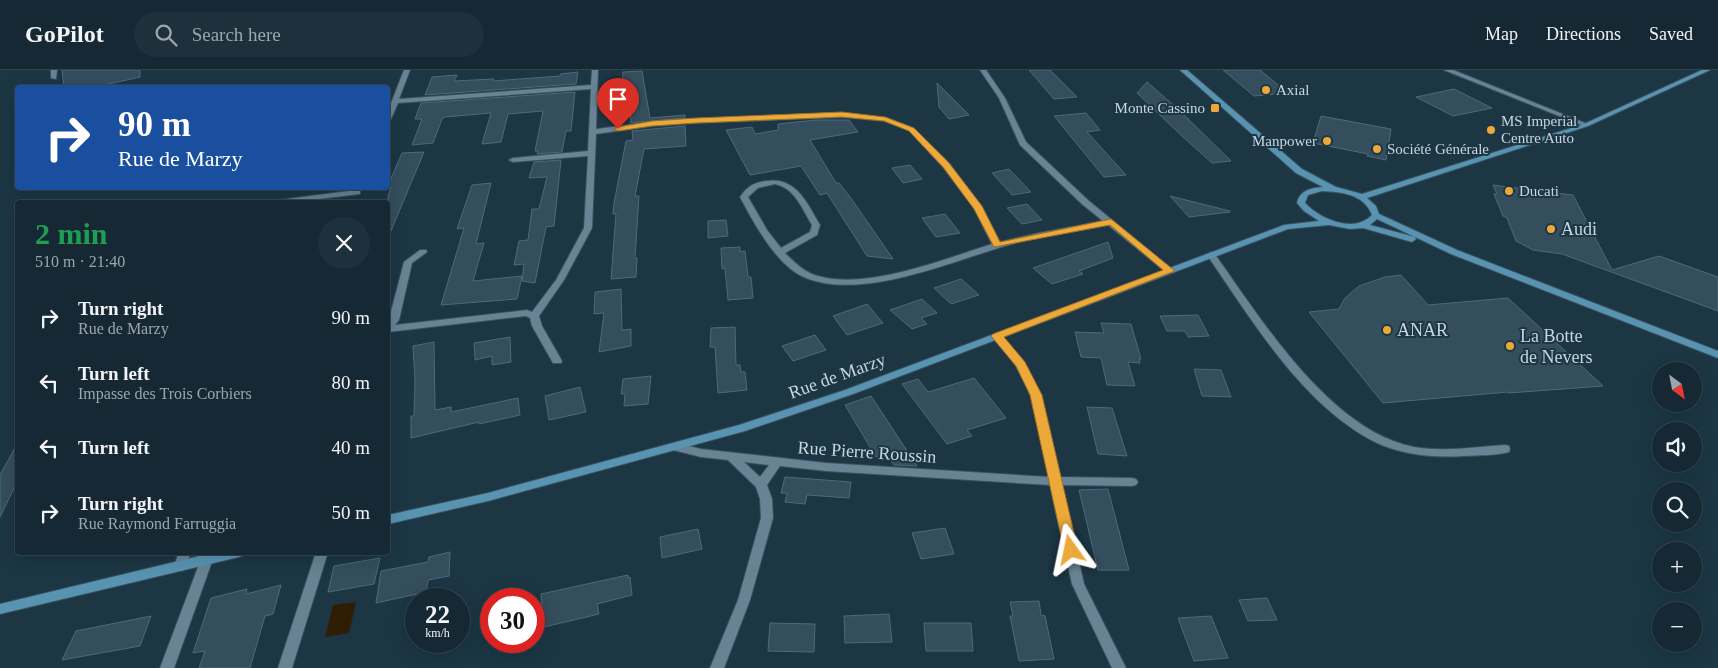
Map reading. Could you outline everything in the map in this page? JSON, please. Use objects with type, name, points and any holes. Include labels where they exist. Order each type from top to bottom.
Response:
[{"type":"main road","points":[[1183,70],[1299,171],[1333,189],[1370,202],[1375,209],[1376,215],[1374,219],[1362,225]]},
{"type":"main road","points":[[1360,197],[1586,125],[1707,70]]},
{"type":"main road","points":[[1299,171],[1305,184],[1306,193]]},
{"type":"main road","points":[[1333,189],[1313,190],[1306,193],[1302,197],[1301,213],[1341,225],[1362,225],[1454,252]]},
{"type":"main road","name":"Rue de Marzy","points":[[1287,227],[1301,213]]},
{"type":"main road","points":[[1376,215],[1454,252],[1718,355]]},
{"type":"main road","name":"Rue de Marzy","points":[[390,520],[488,497],[678,447],[741,428],[848,392],[1287,227],[1330,222]]},
{"type":"main road","points":[[0,609],[225,555]]},
{"type":"street","points":[[54,70],[54,78]]},
{"type":"street","points":[[390,114],[407,70]]},
{"type":"street","points":[[534,316],[560,280],[588,228],[596,70]]},
{"type":"street","points":[[982,70],[1002,98],[1022,143],[1086,203],[1170,271]]},
{"type":"street","points":[[1447,70],[1586,125]]},
{"type":"street","points":[[395,101],[595,87]]},
{"type":"street","points":[[593,132],[652,124],[696,121],[842,115],[885,119],[911,129],[946,165],[978,208],[997,245]]},
{"type":"street","points":[[513,160],[592,152]]},
{"type":"street","points":[[781,252],[814,233],[816,225],[791,186],[783,182],[772,181],[754,185],[744,197],[766,237],[796,268],[807,276],[838,282],[869,280],[905,274],[997,245],[1111,222]]},
{"type":"street","points":[[292,200],[358,190]]},
{"type":"street","points":[[390,326],[394,320],[408,262],[423,252]]},
{"type":"street","points":[[1211,256],[1287,359],[1328,404],[1364,431],[1385,442],[1411,450],[1456,452],[1505,448]]},
{"type":"street","points":[[390,329],[527,313],[534,316]]},
{"type":"street","points":[[534,316],[537,326],[557,361]]},
{"type":"street","points":[[997,336],[1020,365],[1036,395],[1078,584],[1119,668]]},
{"type":"street","name":"Rue Pierre Roussin","points":[[678,447],[701,453],[778,462],[1056,482],[1132,482]]},
{"type":"street","points":[[717,668],[744,600],[767,518],[766,499],[761,485],[730,456]]},
{"type":"street","points":[[761,485],[778,462]]},
{"type":"street","points":[[180,566],[183,555]]},
{"type":"street","points":[[285,668],[321,555]]},
{"type":"street","points":[[168,668],[207,559]]},
{"type":"shaded area","points":[[356,602],[349,633],[325,637],[333,605]]},
{"type":"building","points":[[62,70],[140,70],[140,77],[104,85],[64,85]]},
{"type":"building","points":[[1029,70],[1050,70],[1077,97],[1054,99]]},
{"type":"building","points":[[1223,70],[1260,70],[1288,93],[1254,96]]},
{"type":"building","points":[[642,71],[650,118],[685,115],[685,118],[631,123],[629,99],[621,99],[623,72]]},
{"type":"building","points":[[578,72],[576,84],[425,95],[432,77],[457,75],[454,81],[494,79],[493,81],[560,76],[561,74]]},
{"type":"building","points":[[1147,82],[1179,110],[1231,161],[1212,163],[1183,137],[1137,93]]},
{"type":"building","points":[[937,83],[969,115],[949,119],[939,107]]},
{"type":"building","points":[[1454,89],[1492,108],[1453,116],[1416,97]]},
{"type":"building","points":[[575,92],[571,131],[566,131],[562,152],[537,154],[538,151],[535,151],[543,111],[508,114],[501,142],[482,144],[491,113],[445,117],[442,119],[433,143],[412,145],[422,119],[415,119],[421,103]]},
{"type":"building","points":[[1086,113],[1100,130],[1087,132],[1126,175],[1104,177],[1054,116]]},
{"type":"building","points":[[1321,116],[1391,129],[1386,160],[1367,156],[1368,154],[1313,143]]},
{"type":"building","points":[[816,120],[849,120],[858,132],[810,140],[836,183],[839,183],[853,201],[893,259],[867,256],[827,193],[820,195],[801,166],[750,175],[726,130],[752,127],[755,134],[778,130],[778,124]]},
{"type":"building","points":[[685,126],[686,146],[644,149],[635,196],[639,196],[635,258],[637,258],[636,277],[611,279],[616,214],[613,214],[614,203],[626,141],[633,140],[632,131]]},
{"type":"building","points":[[424,152],[390,233],[390,200],[388,200],[388,196],[391,187],[390,182],[402,153]]},
{"type":"building","points":[[561,160],[554,226],[546,227],[535,283],[522,281],[524,264],[514,265],[519,241],[528,240],[532,209],[539,209],[547,177],[529,178],[534,162]]},
{"type":"building","points":[[910,165],[922,179],[903,183],[892,168]]},
{"type":"building","points":[[1009,169],[1031,192],[1012,195],[992,173]]},
{"type":"building","points":[[491,183],[476,244],[484,243],[473,281],[522,276],[517,299],[441,305],[464,228],[457,229],[472,185]]},
{"type":"building","name":"Audi","points":[[1493,185],[1573,195],[1612,270],[1659,256],[1718,277],[1718,311],[1562,254],[1533,250],[1516,241],[1507,218],[1503,216],[1494,194],[1497,194]]},
{"type":"building","points":[[1170,196],[1230,211],[1230,212],[1189,217]]},
{"type":"building","points":[[1027,204],[1042,220],[1022,224],[1007,208]]},
{"type":"building","points":[[945,214],[960,233],[936,237],[922,218]]},
{"type":"building","points":[[726,220],[728,236],[708,238],[708,221]]},
{"type":"building","points":[[1108,242],[1113,258],[1079,271],[1083,274],[1052,284],[1033,268]]},
{"type":"building","points":[[740,247],[740,252],[745,251],[748,277],[751,277],[753,298],[728,300],[725,268],[722,269],[721,248]]},
{"type":"building","name":"ANAR","points":[[1401,275],[1428,305],[1508,298],[1603,386],[1383,403],[1309,312],[1339,309],[1345,298],[1359,286],[1385,277]]},
{"type":"building","points":[[961,279],[979,295],[951,304],[934,288]]},
{"type":"building","points":[[621,289],[622,330],[631,329],[631,346],[599,352],[604,313],[594,314],[595,292]]},
{"type":"building","points":[[922,299],[937,313],[921,318],[927,324],[912,329],[890,310]]},
{"type":"building","points":[[867,304],[883,323],[847,335],[833,316]]},
{"type":"building","points":[[1198,315],[1209,336],[1188,337],[1185,331],[1167,331],[1160,316]]},
{"type":"building","points":[[1101,323],[1131,324],[1141,359],[1139,359],[1140,363],[1128,362],[1135,386],[1107,385],[1101,358],[1081,357],[1075,332],[1104,333]]},
{"type":"building","points":[[735,327],[736,365],[740,365],[741,372],[745,372],[747,390],[718,393],[715,347],[710,347],[711,328]]},
{"type":"building","points":[[815,335],[826,350],[793,361],[782,346]]},
{"type":"building","points":[[510,337],[511,362],[492,365],[492,356],[475,360],[474,343]]},
{"type":"building","points":[[434,342],[435,410],[451,407],[451,412],[518,398],[520,415],[479,424],[479,422],[411,438],[411,416],[414,416],[415,382],[413,346]]},
{"type":"building","points":[[1194,369],[1221,370],[1231,397],[1202,396]]},
{"type":"building","points":[[651,376],[648,404],[624,406],[625,394],[621,394],[623,379]]},
{"type":"building","points":[[974,378],[1006,418],[967,430],[972,436],[947,444],[902,384],[918,379],[928,392]]},
{"type":"building","points":[[580,387],[586,412],[549,420],[545,396]]},
{"type":"building","points":[[871,396],[917,466],[894,465],[887,455],[876,457],[845,405]]},
{"type":"building","points":[[1087,407],[1112,408],[1127,456],[1098,454]]},
{"type":"building","points":[[15,448],[15,486],[0,517],[0,475]]},
{"type":"building","points":[[785,477],[851,482],[849,498],[807,495],[805,504],[785,502],[787,493],[781,493]]},
{"type":"building","points":[[1108,489],[1129,570],[1098,570],[1079,490]]},
{"type":"building","points":[[945,528],[954,554],[921,559],[912,533]]},
{"type":"building","points":[[698,529],[702,549],[662,558],[660,537]]},
{"type":"building","points":[[450,552],[449,576],[428,580],[427,588],[405,588],[405,597],[376,603],[381,571],[428,562],[429,557]]},
{"type":"building","points":[[380,558],[374,584],[328,592],[334,566]]},
{"type":"building","points":[[628,575],[628,578],[630,577],[632,595],[597,604],[599,614],[545,627],[545,593]]},
{"type":"building","points":[[281,585],[273,614],[265,616],[250,668],[199,668],[205,651],[193,653],[211,598],[247,589],[246,594]]},
{"type":"building","points":[[1267,598],[1277,620],[1248,621],[1239,600]]},
{"type":"building","points":[[1039,601],[1041,615],[1045,616],[1054,659],[1019,661],[1010,616],[1013,616],[1010,602]]},
{"type":"building","points":[[889,614],[892,642],[845,643],[844,616]]},
{"type":"building","points":[[151,616],[140,646],[62,660],[76,631]]},
{"type":"building","points":[[1211,616],[1228,658],[1194,661],[1178,618]]},
{"type":"building","points":[[770,623],[815,624],[814,652],[768,651]]},
{"type":"building","points":[[924,623],[971,623],[973,651],[926,651]]},
{"type":"place","name":"Axial","points":[[1266,90]]},
{"type":"place","name":"Monte Cassino","points":[[1215,108]]},
{"type":"place","name":"MS Imperial Centre Auto","points":[[1491,130]]},
{"type":"place","name":"Manpower","points":[[1327,141]]},
{"type":"place","name":"Société Générale","points":[[1377,149]]},
{"type":"place","name":"Ducati","points":[[1509,191]]},
{"type":"place","name":"Audi","points":[[1551,229]]},
{"type":"place","name":"ANAR","points":[[1387,330]]},
{"type":"place","name":"La Botte de Nevers","points":[[1510,346]]},
{"type":"route","points":[[618,129],[652,124],[696,121],[842,115],[885,119],[911,129],[946,165],[978,208],[997,245],[1111,222],[1170,271],[997,336],[1020,365],[1036,395],[1071,550]]}]
